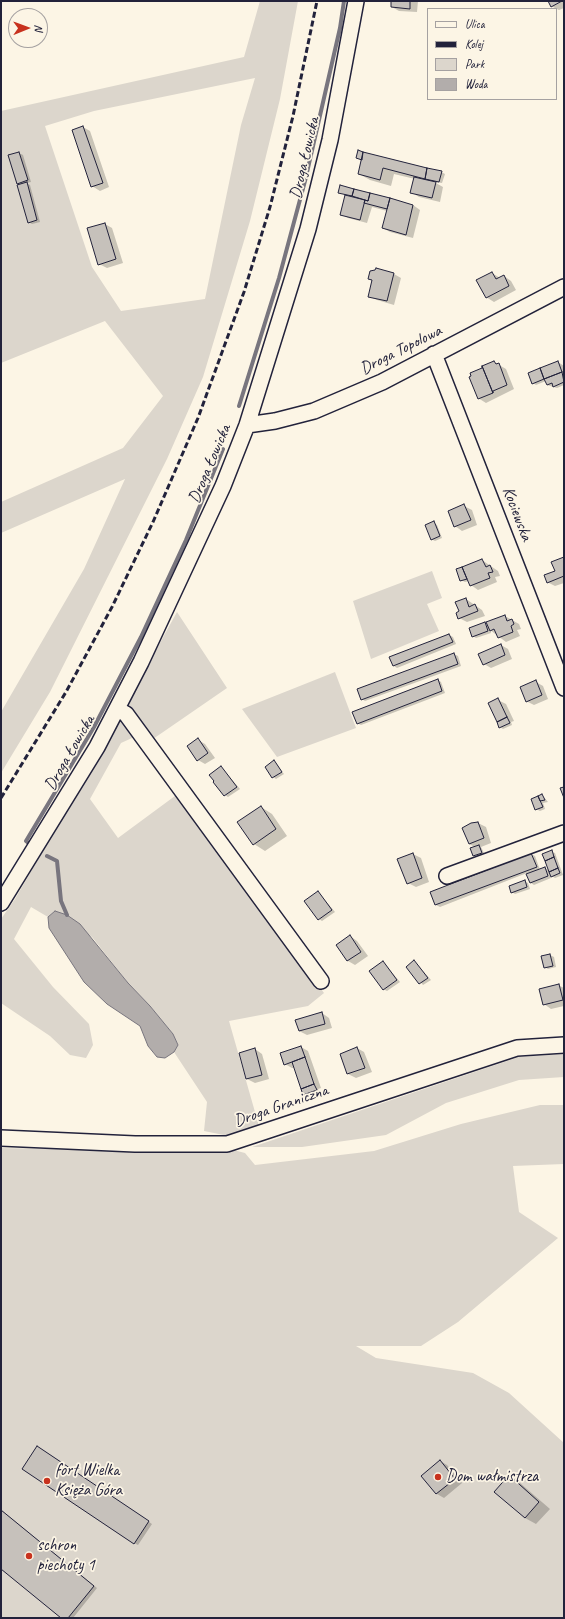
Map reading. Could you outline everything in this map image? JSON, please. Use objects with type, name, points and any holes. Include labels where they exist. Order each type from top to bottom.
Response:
[{"type":"street","name":"Droga Łowicka","points":[[1,904],[97,747],[141,662],[223,486],[247,424],[308,229],[330,140],[356,1]]},
{"type":"street","name":"Droga Topolowa","points":[[247,424],[276,421],[314,411],[382,382],[564,287]]},
{"type":"street","name":"Kociewska","points":[[434,354],[564,688]]},
{"type":"street","points":[[117,709],[126,714],[321,981]]},
{"type":"street","points":[[447,876],[564,833]]},
{"type":"street","name":"Droga Graniczna","points":[[1,1138],[135,1144],[227,1144],[518,1048],[564,1045]]},
{"type":"green space","points":[[260,1],[298,1],[280,99],[250,221],[203,377],[167,459],[50,692],[1,773],[1,712],[84,569],[125,479],[1,533],[1,502],[123,448],[163,396],[105,321],[1,363],[1,111],[244,57]],"holes":[[[255,78],[241,125],[205,299],[121,311],[92,267],[45,126],[94,111]]]},
{"type":"green space","points":[[432,571],[442,598],[427,604],[439,631],[371,659],[353,601]]},
{"type":"green space","points":[[177,612],[227,688],[153,739],[132,738],[121,743],[90,799],[118,838],[179,793],[324,993],[308,1006],[229,1021],[259,1126],[229,1136],[204,1131],[207,1102],[174,1052],[178,1045],[173,1034],[150,1006],[128,983],[92,937],[55,911],[48,917],[31,907],[14,939],[53,987],[89,1024],[93,1045],[86,1058],[70,1055],[50,1036],[1,1003],[1,919],[15,899],[82,784]]},
{"type":"green space","points":[[335,672],[356,728],[277,757],[242,709]]},
{"type":"green space","points":[[564,1054],[564,1077],[519,1080],[446,1103],[386,1135],[302,1147],[252,1147],[519,1057]]},
{"type":"green space","points":[[540,1105],[564,1105],[564,1164],[513,1166],[519,1212],[558,1238],[458,1322],[421,1346],[356,1346],[376,1358],[473,1373],[509,1393],[564,1443],[564,1618],[1,1618],[1,1148],[107,1150],[206,1143],[245,1153],[255,1165],[374,1151],[461,1124]]},
{"type":"water","points":[[55,911],[67,915],[80,924],[128,983],[150,1006],[173,1034],[178,1045],[174,1052],[165,1058],[157,1057],[148,1046],[140,1026],[107,1004],[84,982],[49,928],[48,917]]},
{"type":"building","points":[[391,1],[410,1],[410,9],[391,7]]},
{"type":"building","points":[[548,1],[562,1],[551,7]]},
{"type":"building","points":[[83,126],[103,183],[91,187],[72,130]]},
{"type":"building","points":[[358,150],[363,152],[362,160],[356,158]]},
{"type":"building","points":[[19,152],[28,180],[17,184],[8,155]]},
{"type":"building","points":[[363,152],[427,168],[425,179],[383,168],[380,180],[358,174]]},
{"type":"building","points":[[427,168],[442,171],[439,182],[425,179]]},
{"type":"building","points":[[414,177],[436,182],[432,198],[410,193]]},
{"type":"building","points":[[27,182],[37,220],[28,223],[17,185]]},
{"type":"building","points":[[340,185],[354,189],[352,196],[338,193]]},
{"type":"building","points":[[354,189],[370,193],[368,201],[352,196]]},
{"type":"building","points":[[370,193],[390,198],[387,209],[364,203],[365,200],[368,201]]},
{"type":"building","points":[[345,195],[365,200],[360,220],[340,215]]},
{"type":"building","points":[[390,198],[413,205],[406,235],[382,228]]},
{"type":"building","points":[[105,223],[116,259],[98,265],[87,228]]},
{"type":"building","points":[[376,268],[394,273],[387,301],[368,297],[372,280],[368,279],[370,271],[375,270]]},
{"type":"building","points":[[492,272],[496,279],[504,275],[509,286],[486,298],[476,280]]},
{"type":"building","points":[[494,361],[496,364],[499,363],[507,385],[493,391],[493,393],[482,366]]},
{"type":"building","points":[[558,361],[562,372],[544,379],[540,368]]},
{"type":"building","points":[[482,366],[493,393],[478,399],[469,377],[471,376],[470,373],[482,368]]},
{"type":"building","points":[[540,368],[544,379],[532,384],[528,373]]},
{"type":"building","points":[[562,372],[564,382],[553,387],[552,383],[547,385],[544,379]]},
{"type":"building","points":[[464,504],[471,520],[454,527],[448,511]]},
{"type":"building","points":[[434,521],[440,536],[431,540],[425,525]]},
{"type":"building","points":[[564,557],[564,576],[547,583],[544,575],[555,571],[551,562]]},
{"type":"building","points":[[482,559],[486,567],[490,565],[493,572],[488,573],[490,578],[470,586],[462,567]]},
{"type":"building","points":[[462,567],[467,579],[460,581],[456,569]]},
{"type":"building","points":[[466,598],[469,607],[475,604],[478,611],[458,619],[456,613],[459,611],[455,602]]},
{"type":"building","points":[[505,615],[507,621],[512,619],[514,624],[511,626],[513,632],[498,638],[494,629],[490,631],[486,622]]},
{"type":"building","points":[[485,622],[488,631],[472,637],[469,628]]},
{"type":"building","points":[[449,634],[453,642],[393,666],[389,657]]},
{"type":"building","points":[[501,644],[505,655],[483,665],[478,654]]},
{"type":"building","points":[[454,653],[458,664],[361,700],[357,689]]},
{"type":"building","points":[[438,679],[442,691],[357,724],[352,712]]},
{"type":"building","points":[[536,680],[542,695],[526,702],[520,687]]},
{"type":"building","points":[[498,698],[507,717],[497,722],[488,703]]},
{"type":"building","points":[[507,717],[510,723],[499,728],[497,722]]},
{"type":"building","points":[[198,738],[208,753],[197,761],[187,746]]},
{"type":"building","points":[[274,760],[282,772],[272,778],[265,767]]},
{"type":"building","points":[[221,766],[237,787],[224,796],[209,775]]},
{"type":"building","points":[[564,787],[564,798],[560,788]]},
{"type":"building","points":[[542,794],[545,800],[540,801],[538,796]]},
{"type":"building","points":[[538,796],[543,807],[535,810],[531,799]]},
{"type":"building","points":[[261,806],[276,829],[253,845],[237,822]]},
{"type":"building","points":[[478,822],[484,838],[469,844],[462,828],[471,823]]},
{"type":"building","points":[[479,845],[482,853],[473,856],[470,848]]},
{"type":"building","points":[[552,850],[554,857],[545,861],[542,854]]},
{"type":"building","points":[[413,853],[422,878],[407,884],[397,859]]},
{"type":"building","points":[[531,853],[537,867],[435,905],[430,892]]},
{"type":"building","points":[[554,857],[558,868],[549,872],[545,861]]},
{"type":"building","points":[[545,867],[548,876],[530,883],[526,874]]},
{"type":"building","points":[[558,868],[560,873],[551,877],[549,872]]},
{"type":"building","points":[[525,880],[527,887],[511,893],[509,886]]},
{"type":"building","points":[[318,891],[332,910],[318,920],[304,901]]},
{"type":"building","points":[[350,935],[361,952],[347,961],[336,945]]},
{"type":"building","points":[[550,954],[553,966],[544,968],[541,956]]},
{"type":"building","points":[[414,960],[428,978],[419,984],[406,967]]},
{"type":"building","points":[[383,961],[397,980],[383,990],[369,971]]},
{"type":"building","points":[[559,984],[563,1000],[543,1005],[539,989]]},
{"type":"building","points":[[322,1012],[325,1024],[299,1031],[295,1020]]},
{"type":"building","points":[[301,1046],[305,1057],[284,1065],[280,1053]]},
{"type":"building","points":[[357,1047],[365,1068],[347,1074],[340,1054]]},
{"type":"building","points":[[255,1048],[262,1075],[246,1079],[239,1053]]},
{"type":"building","points":[[305,1057],[314,1084],[301,1089],[292,1062]]},
{"type":"building","points":[[314,1084],[317,1090],[303,1095],[301,1089]]},
{"type":"building","points":[[37,1446],[149,1521],[134,1544],[22,1469]]},
{"type":"building","name":"Dom wałmistrza","points":[[440,1460],[455,1479],[436,1494],[421,1476]]},
{"type":"building","points":[[509,1475],[539,1502],[525,1518],[494,1492]]},
{"type":"building","name":"schron piechoty 1","points":[[1,1510],[94,1586],[68,1618],[61,1618],[1,1569]]},
{"type":"waterway","points":[[239,406],[279,278],[305,181],[340,28],[344,1]]},
{"type":"waterway","points":[[32,846],[26,841],[94,727],[141,637],[186,540],[223,449]]},
{"type":"waterway","points":[[47,856],[57,861],[61,901],[67,915]]},
{"type":"railway","points":[[1,798],[66,692],[112,607],[153,522],[198,418],[244,292],[270,207],[293,116],[317,1]]},
{"type":"place","name":"Dom wałmistrza","points":[[438,1477]]},
{"type":"place","name":"fort Wielka Księża Góra","points":[[47,1481]]},
{"type":"place","name":"schron piechoty 1","points":[[29,1556]]}]
